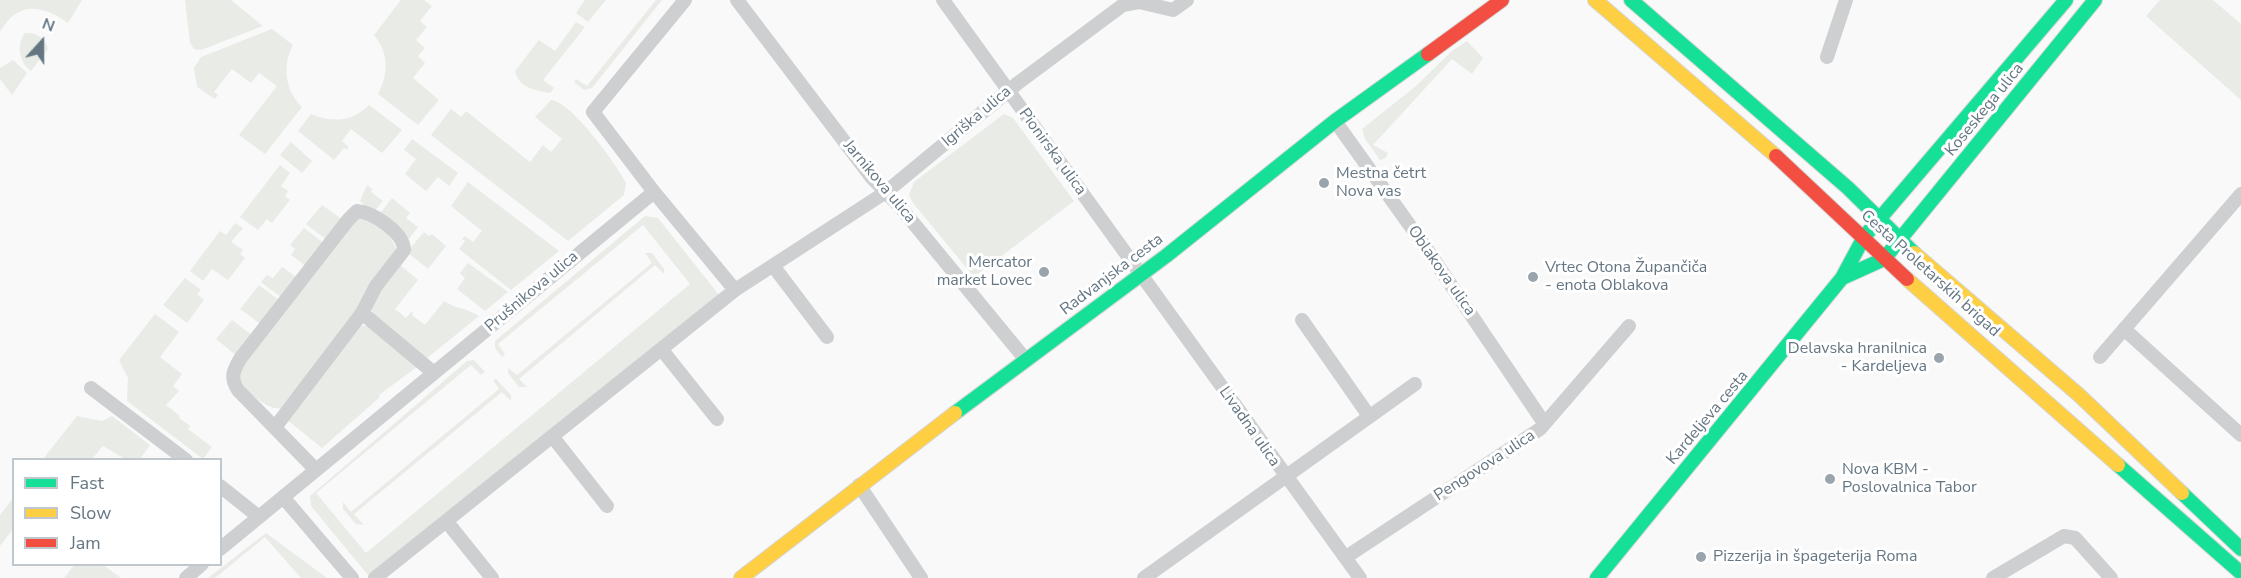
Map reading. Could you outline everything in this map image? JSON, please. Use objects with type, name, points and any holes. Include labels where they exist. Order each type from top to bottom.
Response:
[{"type":"street","points":[[686,0],[593,112],[654,192],[735,290]]},
{"type":"street","name":"Jarnikova ulica","points":[[737,0],[872,178],[1026,360]]},
{"type":"street","name":"Pionirska ulica","points":[[943,0],[1141,273]]},
{"type":"street","name":"Igriška ulica","points":[[375,578],[663,350],[735,290],[774,267],[886,192],[1009,92],[1122,5],[1139,2],[1173,10],[1187,0]]},
{"type":"street","points":[[1467,23],[1483,0]]},
{"type":"street","name":"Radvanjska cesta","points":[[741,578],[859,485],[1141,273],[1335,121],[1467,23],[1502,0]]},
{"type":"street","name":"Cesta Proletarskih brigad","points":[[1595,0],[1752,135],[1864,237],[1884,259],[2241,573]]},
{"type":"street","name":"Cesta Proletarskih brigad","points":[[1631,0],[1880,218],[1900,241],[2079,395],[2241,549]]},
{"type":"street","points":[[1827,57],[1846,0]]},
{"type":"street","name":"Koseskega ulica","points":[[1864,237],[2066,0]]},
{"type":"street","name":"Koseskega ulica","points":[[1884,259],[2095,0]]},
{"type":"street","name":"Oblakova ulica","points":[[1335,121],[1426,248],[1544,423]]},
{"type":"street","name":"Prušnikova ulica","points":[[222,547],[654,192]]},
{"type":"street","points":[[2100,357],[2241,194]]},
{"type":"street","points":[[276,426],[362,313],[368,298],[405,246],[396,234],[374,216],[357,211],[233,372],[233,382],[238,390],[276,426],[316,470]]},
{"type":"street","name":"Kardeljeva cesta","points":[[1597,578],[1842,278],[1864,237]]},
{"type":"street","points":[[1842,278],[1884,259]]},
{"type":"street","points":[[774,267],[827,337]]},
{"type":"street","name":"Livadna ulica","points":[[1141,273],[1285,478],[1360,578]]},
{"type":"street","points":[[362,313],[434,373]]},
{"type":"street","points":[[1302,320],[1369,416]]},
{"type":"street","name":"Pengovova ulica","points":[[1346,557],[1540,429],[1629,326]]},
{"type":"street","points":[[2124,329],[2241,435]]},
{"type":"street","points":[[663,350],[717,419]]},
{"type":"street","points":[[1144,578],[1416,384]]},
{"type":"street","points":[[92,388],[185,458]]},
{"type":"street","points":[[552,436],[607,506]]},
{"type":"street","points":[[859,485],[921,578]]},
{"type":"street","points":[[222,488],[260,518]]},
{"type":"street","points":[[283,497],[352,578]]},
{"type":"street","points":[[447,522],[492,578]]},
{"type":"street","points":[[1993,578],[2064,536],[2075,538],[2111,578]]},
{"type":"street","points":[[186,578],[200,566]]},
{"type":"shaded area","points":[[0,0],[82,0],[68,23],[49,12],[31,9],[14,15],[0,32]]},
{"type":"shaded area","points":[[185,0],[231,0],[263,26],[201,50],[194,49],[190,43]]},
{"type":"shaded area","points":[[401,0],[424,0],[432,6],[420,21],[427,27],[416,40],[425,48],[418,56],[425,63],[413,78],[439,100],[418,125],[378,94],[384,79],[386,64],[385,56],[374,35]]},
{"type":"shaded area","points":[[585,0],[606,0],[588,22],[576,13]]},
{"type":"shaded area","points":[[656,0],[662,0],[592,88],[584,90],[574,82],[576,79],[587,86]]},
{"type":"shaded area","points":[[2160,0],[2213,0],[2241,24],[2241,100],[2146,16]]},
{"type":"shaded area","points":[[576,22],[585,27],[543,80],[554,88],[550,93],[534,89],[520,81],[515,71],[539,40],[555,51]]},
{"type":"shaded area","points":[[272,29],[293,45],[287,61],[287,78],[296,101],[302,107],[265,154],[239,135],[277,86],[259,73],[251,83],[232,69],[214,92],[218,95],[215,99],[197,87],[194,68],[201,57]]},
{"type":"shaded area","points":[[25,33],[40,36],[48,49],[31,71],[24,63],[20,53],[20,43]]},
{"type":"shaded area","points":[[1467,41],[1483,58],[1472,74],[1452,59],[1373,145],[1388,153],[1386,158],[1380,160],[1365,139],[1362,129],[1416,86],[1452,51]]},
{"type":"shaded area","points":[[13,60],[27,73],[12,95],[0,79],[0,68]]},
{"type":"shaded area","points":[[551,100],[560,103],[570,111],[593,135],[626,183],[624,195],[568,241],[431,135],[451,109],[461,117],[466,111],[530,162],[543,145],[551,152],[562,139],[535,117]]},
{"type":"shaded area","points":[[369,105],[402,130],[382,153],[351,129],[342,141],[349,147],[347,150],[344,148],[334,160],[298,131],[311,114],[335,120],[349,118]]},
{"type":"shaded area","points":[[1004,114],[1013,118],[1074,201],[974,277],[913,203],[909,195],[914,182]]},
{"type":"shaded area","points":[[412,139],[458,173],[449,186],[438,177],[426,191],[405,174],[416,159],[404,150]]},
{"type":"shaded area","points":[[291,142],[312,161],[302,173],[280,155]]},
{"type":"shaded area","points":[[280,165],[290,173],[281,186],[288,191],[285,196],[290,200],[272,223],[267,219],[258,230],[240,217]]},
{"type":"shaded area","points":[[468,182],[559,251],[511,290],[459,249],[465,241],[462,239],[465,236],[473,242],[482,231],[451,206]]},
{"type":"shaded area","points":[[367,185],[372,189],[371,192],[383,201],[373,213],[360,201]]},
{"type":"shaded area","points":[[392,198],[410,213],[406,218],[418,227],[408,240],[378,216]]},
{"type":"shaded area","points":[[322,205],[343,220],[328,241],[306,224]]},
{"type":"shaded area","points":[[645,216],[658,218],[719,295],[368,575],[311,506],[310,496],[467,361],[474,360],[485,372],[481,375],[471,365],[316,493],[366,553],[690,284],[643,225],[498,344],[505,354],[502,357],[495,348],[495,341]]},
{"type":"shaded area","points":[[357,218],[370,221],[387,232],[396,250],[392,259],[362,300],[352,318],[281,408],[269,406],[251,393],[241,381],[238,376],[240,366]]},
{"type":"shaded area","points":[[235,223],[243,228],[231,242],[243,250],[240,254],[245,258],[228,280],[212,269],[203,281],[190,271],[220,231],[226,235]]},
{"type":"shaded area","points":[[304,228],[325,244],[307,267],[291,255],[295,249],[290,245]]},
{"type":"shaded area","points":[[424,232],[429,236],[432,234],[446,246],[428,269],[407,252]]},
{"type":"shaded area","points":[[645,253],[652,253],[664,269],[664,274],[655,265],[519,379],[527,387],[519,387],[508,373],[508,368],[517,375],[652,263]]},
{"type":"shaded area","points":[[468,263],[508,292],[485,311],[457,289],[465,278],[460,273]]},
{"type":"shaded area","points":[[399,264],[418,280],[395,309],[406,318],[412,311],[413,316],[425,325],[444,301],[479,316],[426,359],[374,319],[372,312],[375,297]]},
{"type":"shaded area","points":[[282,267],[298,278],[282,298],[261,282],[267,275],[273,278]]},
{"type":"shaded area","points":[[185,278],[201,290],[197,294],[204,300],[187,323],[163,305]]},
{"type":"shaded area","points":[[259,285],[280,301],[262,325],[240,309]]},
{"type":"shaded area","points":[[155,314],[179,332],[160,357],[182,374],[173,386],[179,391],[166,405],[190,426],[188,429],[212,447],[204,458],[127,401],[128,378],[119,360]]},
{"type":"shaded area","points":[[232,320],[253,336],[237,356],[216,339]]},
{"type":"shaded area","points":[[361,325],[369,327],[417,367],[379,395],[380,397],[322,448],[286,419],[355,328]]},
{"type":"shaded area","points":[[496,379],[511,395],[511,401],[502,392],[354,514],[364,525],[356,524],[343,509],[343,502],[351,512],[499,389],[493,380]]},
{"type":"shaded area","points":[[77,416],[102,421],[112,416],[150,445],[141,458],[123,458],[103,446],[93,458],[44,458]]},
{"type":"shaded area","points":[[12,499],[12,530],[0,546],[0,515]]},
{"type":"shaded area","points":[[266,533],[327,578],[301,578],[265,537],[215,578],[208,578]]},
{"type":"shaded area","points":[[73,566],[104,566],[121,578],[64,578]]},
{"type":"traffic: fast","points":[[1631,0],[1848,188],[1914,253]]},
{"type":"traffic: fast","points":[[1597,578],[1842,278],[1864,237],[2066,0]]},
{"type":"traffic: fast","points":[[1842,278],[1884,259],[2095,0]]},
{"type":"traffic: fast","points":[[955,413],[1166,256],[1335,121],[1428,54]]},
{"type":"traffic: fast","points":[[2118,465],[2241,573]]},
{"type":"traffic: fast","points":[[2182,493],[2241,549]]},
{"type":"traffic: slow","points":[[1595,0],[1776,156]]},
{"type":"traffic: slow","points":[[1914,253],[2079,395],[2182,493]]},
{"type":"traffic: slow","points":[[1907,279],[2118,465]]},
{"type":"traffic: slow","points":[[741,578],[955,413]]},
{"type":"traffic: jam","points":[[1428,54],[1502,0]]},
{"type":"traffic: jam","points":[[1776,156],[1907,279]]},
{"type":"place","name":"Mestna četrt Nova vas","points":[[1324,183]]},
{"type":"place","name":"Mercator market Lovec","points":[[1044,272]]},
{"type":"place","name":"Vrtec Otona Župančiča - enota Oblakova","points":[[1533,277]]},
{"type":"place","name":"Delavska hranilnica - Kardeljeva","points":[[1939,358]]},
{"type":"place","name":"Nova KBM - Poslovalnica Tabor","points":[[1830,479]]},
{"type":"place","name":"Pizzerija in špageterija Roma","points":[[1701,557]]}]
